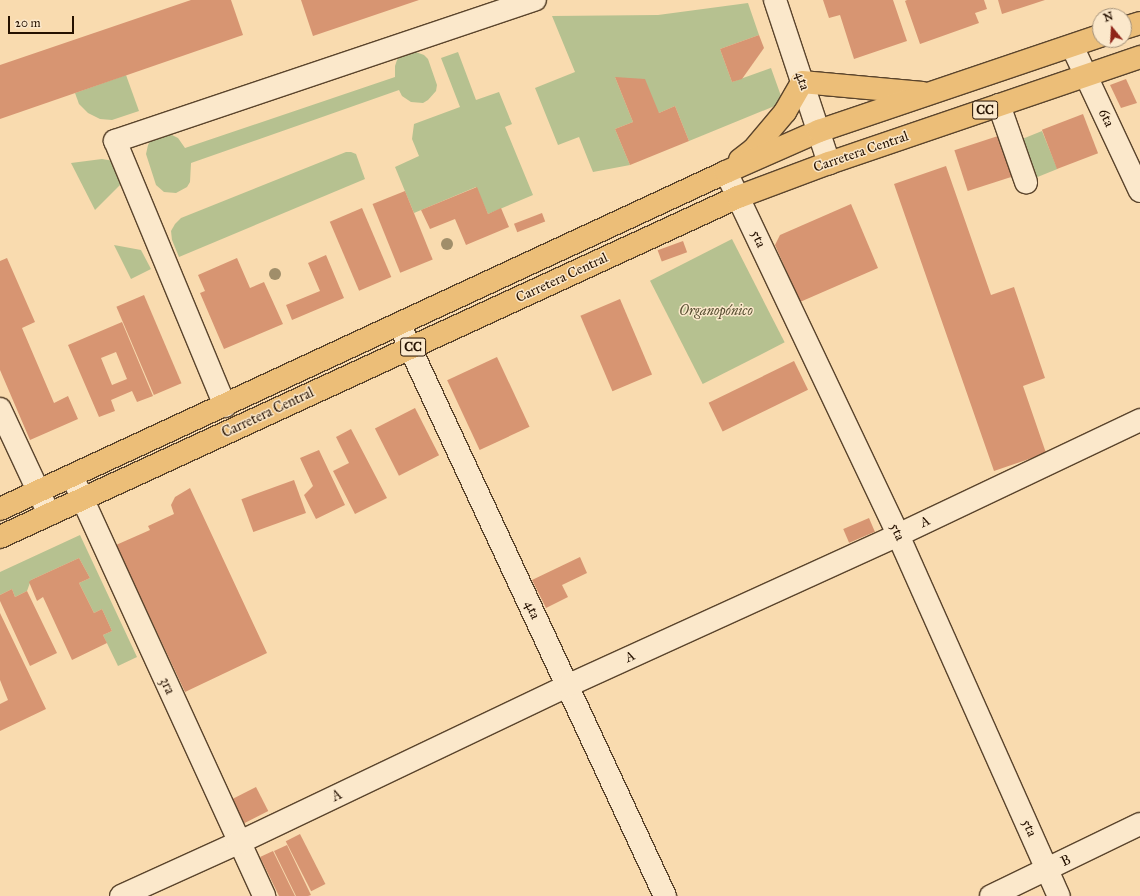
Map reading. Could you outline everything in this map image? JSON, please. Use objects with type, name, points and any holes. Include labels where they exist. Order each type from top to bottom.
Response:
[{"type":"main road","name":"Carretera Central","points":[[0,509],[726,172],[819,131],[1092,39]]},
{"type":"main road","name":"Carretera Central","points":[[0,537],[738,197],[830,163],[1140,57]]},
{"type":"main road","points":[[726,172],[753,150],[785,112],[802,82],[929,94]]},
{"type":"street","points":[[224,406],[115,141],[535,0]]},
{"type":"street","name":"4ta","points":[[775,0],[830,163]]},
{"type":"street","name":"6ta","points":[[1072,46],[1140,191]]},
{"type":"street","points":[[999,105],[1026,182]]},
{"type":"street","name":"5ta","points":[[726,172],[898,534],[1059,896]]},
{"type":"street","name":"4ta","points":[[399,324],[665,896]]},
{"type":"street","points":[[0,409],[49,514]]},
{"type":"street","name":"A","points":[[121,896],[238,843],[567,686],[898,534],[1140,420]]},
{"type":"street","name":"3ra","points":[[72,476],[238,843],[264,896]]},
{"type":"street","name":"B","points":[[991,896],[1048,870],[1140,824]]},
{"type":"green space","points":[[748,3],[759,35],[720,49],[732,82],[771,68],[781,96],[777,105],[689,141],[675,106],[659,113],[615,77],[633,122],[615,129],[630,165],[593,172],[579,137],[558,145],[535,88],[575,72],[552,16],[658,15]]},
{"type":"green space","points":[[413,51],[424,55],[428,59],[437,85],[436,91],[423,103],[411,102],[402,96],[399,90],[191,163],[190,182],[187,187],[176,193],[164,192],[156,185],[146,154],[151,140],[168,133],[178,138],[185,148],[395,77],[395,66],[397,60],[401,56]]},
{"type":"green space","points":[[458,52],[476,100],[499,92],[512,124],[505,127],[533,195],[488,214],[476,187],[414,213],[395,167],[419,156],[412,139],[414,124],[460,107],[441,58]]},
{"type":"green space","points":[[126,75],[139,111],[112,120],[100,119],[88,113],[79,104],[75,93]]},
{"type":"green space","points":[[1042,131],[1057,169],[1035,178],[1020,140]]},
{"type":"green space","points":[[346,152],[356,154],[365,179],[179,257],[172,240],[171,231],[181,218]]},
{"type":"green space","points":[[102,159],[114,161],[121,184],[95,210],[71,163]]},
{"type":"green space","name":"Organopónico","points":[[732,239],[785,342],[703,384],[650,281]]},
{"type":"green space","points":[[114,245],[141,250],[151,269],[131,279]]},
{"type":"green space","points":[[80,535],[137,657],[118,666],[103,635],[112,631],[102,609],[94,613],[79,583],[90,578],[79,558],[31,580],[27,591],[15,597],[12,589],[0,595],[0,572]]},
{"type":"building","points":[[191,0],[231,0],[243,35],[0,119],[0,65]]},
{"type":"building","points":[[301,0],[419,0],[313,36]]},
{"type":"building","points":[[823,0],[893,0],[907,41],[854,59],[840,15],[829,18]]},
{"type":"building","points":[[984,0],[987,9],[975,13],[979,23],[920,44],[905,1]]},
{"type":"building","points":[[998,0],[1045,0],[1002,14]]},
{"type":"building","points":[[759,35],[764,48],[742,79],[732,82],[720,49]]},
{"type":"building","points":[[615,77],[645,79],[659,113],[675,106],[689,141],[630,165],[615,129],[633,122]]},
{"type":"building","points":[[1126,79],[1137,103],[1121,108],[1110,85]]},
{"type":"building","points":[[1083,114],[1098,153],[1057,169],[1042,130]]},
{"type":"building","points":[[1001,135],[1014,176],[968,191],[954,150]]},
{"type":"building","points":[[946,166],[991,295],[1014,287],[1045,378],[1023,386],[1046,453],[994,471],[894,184]]},
{"type":"building","points":[[477,187],[488,214],[501,208],[509,227],[466,245],[455,219],[430,229],[421,210]]},
{"type":"building","points":[[405,191],[433,260],[400,273],[373,204]]},
{"type":"building","points":[[851,204],[878,268],[800,302],[775,245],[780,235]]},
{"type":"building","points":[[362,208],[391,277],[359,291],[330,222]]},
{"type":"building","points":[[542,213],[545,221],[517,232],[514,224]]},
{"type":"building","points":[[683,241],[687,252],[662,262],[658,250]]},
{"type":"building","points":[[326,255],[344,298],[292,320],[286,305],[320,291],[308,263]]},
{"type":"building","points":[[7,258],[35,322],[22,328],[54,403],[68,396],[78,419],[30,440],[0,370],[0,261]]},
{"type":"building","points":[[237,258],[250,288],[264,282],[283,324],[224,349],[200,293],[205,291],[198,275]]},
{"type":"building","points":[[144,295],[182,383],[154,395],[116,307]]},
{"type":"building","points":[[620,299],[652,374],[612,391],[580,316]]},
{"type":"building","points":[[122,322],[153,396],[137,402],[132,391],[111,400],[115,411],[99,417],[68,345]],"holes":[[[116,352],[127,379],[112,385],[101,358]]]},
{"type":"building","points":[[497,357],[530,427],[480,450],[447,380]]},
{"type":"building","points":[[794,361],[808,390],[723,431],[709,403]]},
{"type":"building","points":[[415,408],[439,455],[399,476],[375,428]]},
{"type":"building","points":[[351,429],[387,498],[355,514],[333,471],[349,463],[336,437]]},
{"type":"building","points":[[319,450],[345,505],[316,519],[304,495],[313,486],[300,458]]},
{"type":"building","points":[[294,480],[306,513],[253,532],[241,499]]},
{"type":"building","points":[[190,488],[267,653],[185,692],[116,545],[150,530],[148,526],[174,514],[171,505],[175,497]]},
{"type":"building","points":[[869,518],[875,532],[849,543],[843,529]]},
{"type":"building","points":[[580,557],[587,573],[562,585],[568,597],[546,608],[532,580]]},
{"type":"building","points":[[79,558],[90,578],[79,583],[94,613],[102,609],[112,631],[103,635],[107,643],[72,660],[43,597],[37,601],[29,582]]},
{"type":"building","points":[[12,589],[15,597],[27,591],[57,653],[30,666],[0,601],[0,595]]},
{"type":"building","points":[[0,613],[46,709],[0,731],[0,704],[8,700],[0,680]]},
{"type":"building","points":[[256,787],[268,811],[244,823],[232,799]]},
{"type":"building","points":[[300,834],[325,884],[311,891],[286,841]]},
{"type":"building","points":[[287,845],[311,895],[296,896],[274,851]]},
{"type":"building","points":[[273,851],[295,896],[279,896],[260,857]]}]
